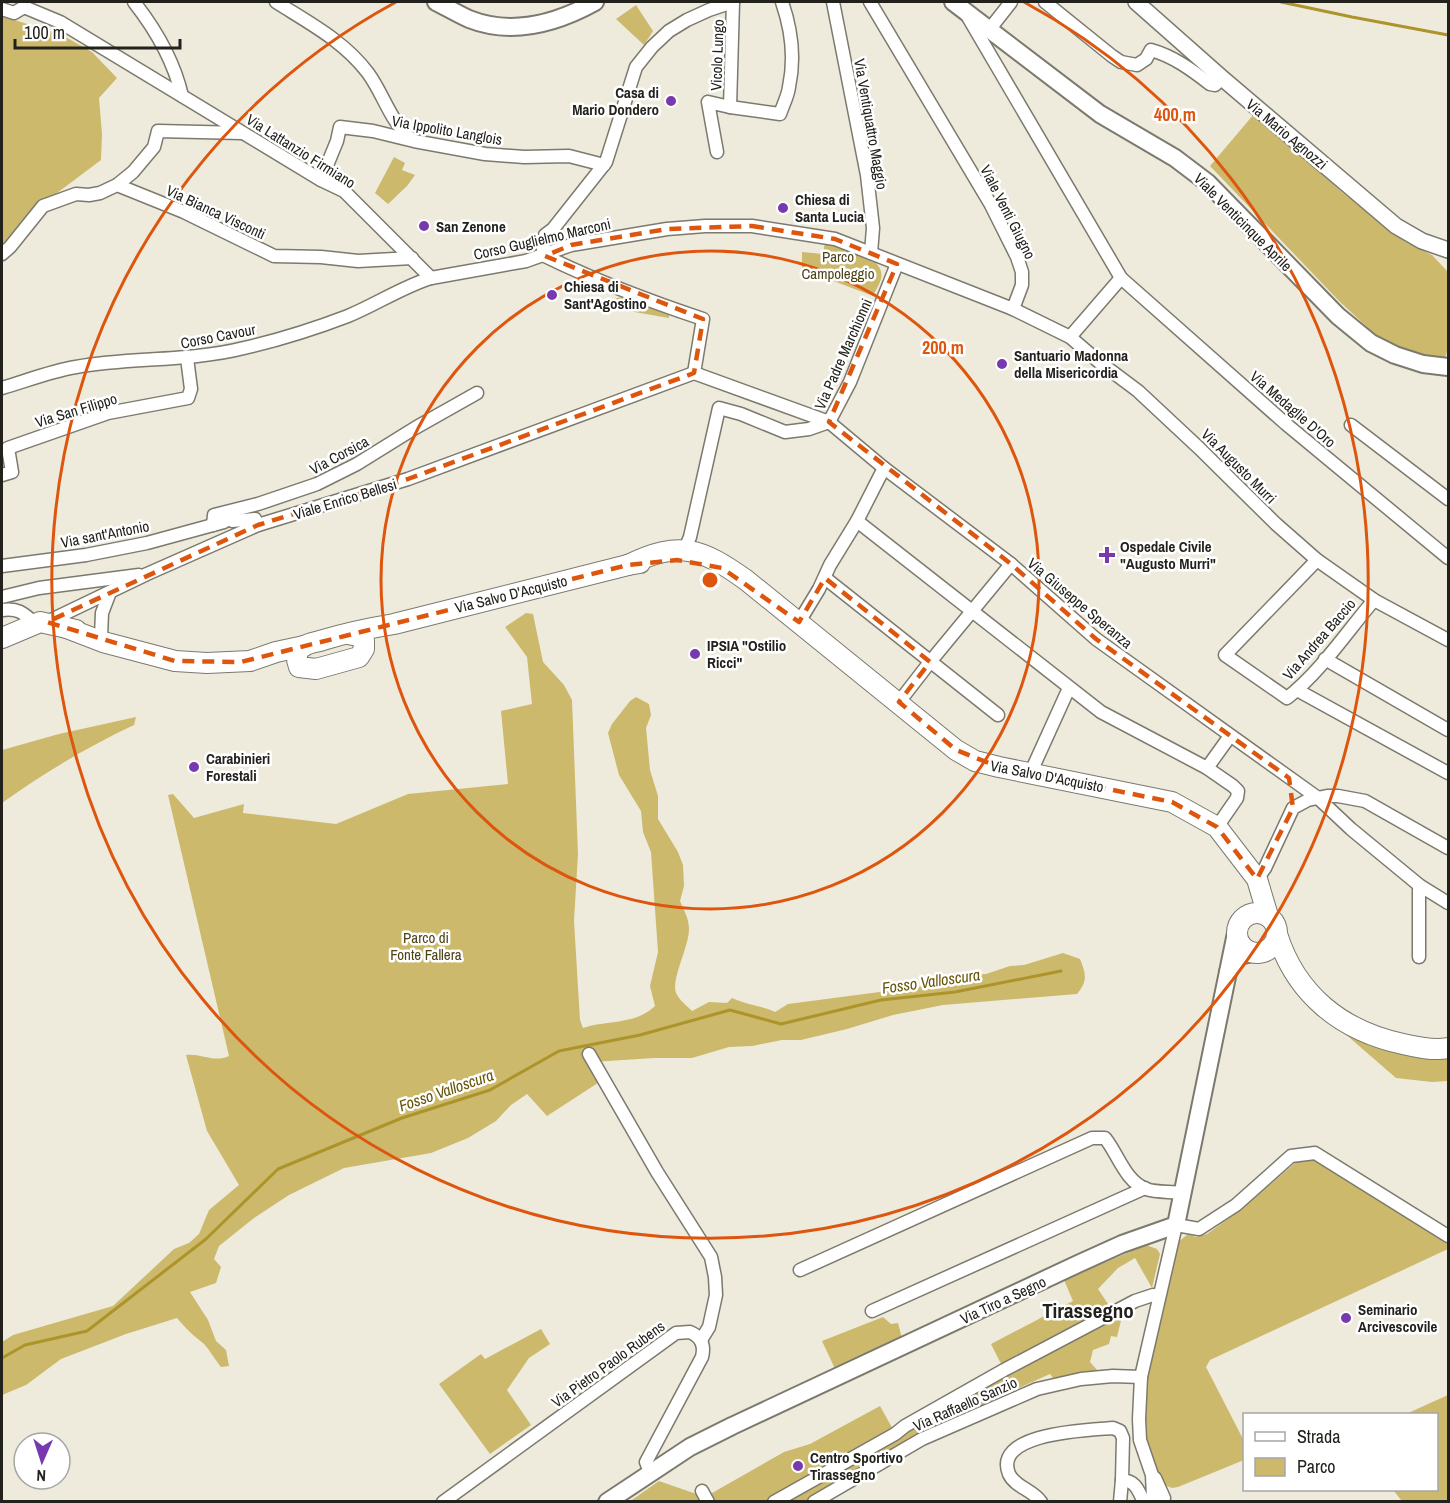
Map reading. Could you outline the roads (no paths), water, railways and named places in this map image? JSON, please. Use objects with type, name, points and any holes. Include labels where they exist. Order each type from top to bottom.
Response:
[{"type":"main road","points":[[435,2],[470,20],[505,27],[540,25],[577,12],[595,2]]},
{"type":"main road","name":"Viale Venticinque Aprile","points":[[959,7],[1100,114],[1175,158],[1208,183],[1338,316],[1371,343],[1395,355],[1423,364],[1449,367]]},
{"type":"main road","name":"Via Salvo D'Acquisto","points":[[628,565],[647,556],[669,551],[705,554],[719,561],[899,702],[956,750],[975,761],[1172,802],[1217,827],[1243,863]]},
{"type":"main road","name":"Via Salvo D'Acquisto","points":[[250,661],[348,634],[628,565],[677,560],[722,568],[771,602]]},
{"type":"main road","name":"Via Salvo D'Acquisto","points":[[48,624],[103,642],[175,660],[207,663],[250,661],[316,669],[359,657],[394,624]]},
{"type":"main road","name":"Via Salvo D'Acquisto","points":[[48,624],[101,636],[139,650]]},
{"type":"main road","name":"Viale Enrico Bellesi","points":[[2,638],[48,624]]},
{"type":"main road","points":[[348,634],[364,640],[364,649],[359,657]]},
{"type":"main road","points":[[299,667],[296,656],[304,646]]},
{"type":"main road","points":[[1243,863],[1257,879],[1265,921],[1288,962],[1312,995],[1332,1015],[1359,1030],[1386,1041],[1412,1046],[1449,1048]]},
{"type":"main road","points":[[1228,973],[1239,956],[1257,953],[1273,946],[1243,863]]},
{"type":"main road","points":[[1176,1225],[1236,933],[1239,923],[1265,921]]},
{"type":"main road","points":[[1236,933],[1239,944],[1257,953],[1276,956],[1288,962]]},
{"type":"main road","name":"Via Tiro a Segno","points":[[607,1502],[690,1447],[732,1426],[1090,1258],[1176,1225]]},
{"type":"street","points":[[134,2],[157,34],[178,77],[182,96]]},
{"type":"street","points":[[276,2],[328,35],[352,54],[369,76],[396,124],[414,141]]},
{"type":"street","points":[[694,373],[702,319],[646,300],[571,269],[545,256],[543,250],[545,235],[553,229],[604,165],[614,141],[627,90],[636,67],[669,31],[709,10],[733,2]]},
{"type":"street","name":"Vicolo Lungo","points":[[717,152],[708,102],[730,107],[733,2]]},
{"type":"street","points":[[730,107],[780,114],[789,87],[792,57],[787,17],[782,2]]},
{"type":"street","name":"Via Ventiquattro Maggio","points":[[833,2],[867,175],[873,228],[871,253]]},
{"type":"street","name":"Viale Venti Giugno","points":[[870,2],[991,206],[1017,257],[1022,272],[1022,285],[1013,309]]},
{"type":"street","points":[[989,30],[1011,2]]},
{"type":"street","points":[[1045,2],[1121,62],[1137,65],[1146,59],[1151,50],[1183,64],[1210,84],[1215,85],[1222,78]]},
{"type":"street","name":"Via Mario Agnozzi","points":[[1136,2],[1396,226],[1422,241],[1449,250]]},
{"type":"street","points":[[2,9],[14,13],[23,4]]},
{"type":"street","name":"Via Lattanzio Firmiano","points":[[23,4],[60,22],[344,192],[431,278]]},
{"type":"street","name":"Via Medaglie D'Oro","points":[[959,7],[1121,278],[1286,424],[1449,558]]},
{"type":"street","name":"Via Ippolito Langlois","points":[[321,180],[337,141],[340,127],[373,131],[485,154],[524,157],[569,156],[604,165]]},
{"type":"street","points":[[2,254],[43,206],[76,194],[100,193],[117,185],[133,172],[154,147],[158,131],[245,133]]},
{"type":"street","name":"Via Bianca Visconti","points":[[117,185],[184,212],[274,256],[358,261],[412,258]]},
{"type":"street","name":"Corso Guglielmo Marconi","points":[[431,278],[545,256],[571,245],[667,229],[717,226],[752,226],[835,239],[871,253]]},
{"type":"street","points":[[871,253],[1013,309]]},
{"type":"street","name":"Via Padre Marchionni","points":[[829,422],[850,382],[897,264]]},
{"type":"street","name":"Corso Cavour","points":[[2,388],[75,367],[187,358],[228,352],[290,336],[348,315],[431,278]]},
{"type":"street","points":[[1070,337],[1121,278]]},
{"type":"street","name":"Via Augusto Murri","points":[[1013,309],[1070,337],[1138,392],[1199,448],[1276,525],[1317,560],[1374,600],[1449,640]]},
{"type":"street","name":"Via San Filippo","points":[[2,475],[12,472],[8,448],[108,413],[188,398],[191,388],[187,358]]},
{"type":"street","name":"Via Giuseppe Speranza","points":[[694,373],[829,422],[884,468],[1011,564],[1096,639],[1318,798],[1351,829],[1419,885],[1449,903]]},
{"type":"street","name":"Viale Enrico Bellesi","points":[[48,624],[147,574],[258,525],[408,479],[694,373]]},
{"type":"street","name":"Via Corsica","points":[[223,523],[214,515],[258,504],[318,484],[353,467],[477,393]]},
{"type":"street","points":[[684,551],[690,537],[719,408],[741,414],[785,432],[809,429],[829,422]]},
{"type":"street","points":[[1351,425],[1449,499]]},
{"type":"street","points":[[798,622],[857,521],[884,468]]},
{"type":"street","points":[[223,523],[255,519],[258,525]]},
{"type":"street","points":[[857,521],[1101,712],[1208,768],[1233,786],[1238,791],[1237,798],[1217,827]]},
{"type":"street","name":"Via sant'Antonio","points":[[2,566],[86,555],[147,543],[223,523]]},
{"type":"street","name":"Via Andrea Baccio","points":[[1317,560],[1226,655],[1287,698],[1325,659],[1374,600]]},
{"type":"street","points":[[899,702],[1011,564]]},
{"type":"street","points":[[2,597],[39,588],[147,574]]},
{"type":"street","points":[[825,578],[998,715]]},
{"type":"street","points":[[101,636],[102,613],[110,592]]},
{"type":"street","points":[[2,610],[21,611],[48,624]]},
{"type":"street","points":[[1325,659],[1449,730]]},
{"type":"street","points":[[1030,774],[1068,688]]},
{"type":"street","points":[[1297,690],[1449,773]]},
{"type":"street","points":[[1208,768],[1230,736]]},
{"type":"street","points":[[1257,879],[1293,807],[1294,792],[1289,778]]},
{"type":"street","points":[[1293,807],[1318,798],[1338,796],[1365,801],[1449,848]]},
{"type":"street","points":[[1419,885],[1419,957]]},
{"type":"street","points":[[589,1053],[657,1172],[711,1257],[715,1277],[716,1295],[709,1328],[701,1340],[702,1357],[646,1462],[650,1472]]},
{"type":"street","points":[[800,1270],[1092,1138],[1105,1138],[1114,1149],[1129,1178],[1145,1188],[1183,1193]]},
{"type":"street","points":[[1155,1500],[1152,1475],[1140,1440],[1141,1377],[1176,1225],[1199,1229],[1236,1205],[1291,1156],[1315,1153],[1449,1236]]},
{"type":"street","points":[[873,1311],[1145,1188]]},
{"type":"street","points":[[774,1502],[1004,1370],[1135,1301],[1153,1295],[1159,1296]]},
{"type":"street","name":"Via Pietro Paolo Rubens","points":[[443,1502],[676,1333],[690,1332],[701,1340]]},
{"type":"street","name":"Via Raffaello Sanzio","points":[[814,1502],[922,1439],[1037,1389],[1082,1379],[1113,1376],[1141,1377]]},
{"type":"street","points":[[1041,1502],[1012,1478],[1008,1463],[1010,1455],[1030,1441],[1048,1434],[1113,1428],[1118,1430],[1123,1438],[1120,1502]]},
{"type":"street","points":[[1122,1480],[1129,1480],[1155,1500]]},
{"type":"waterway","points":[[1281,2],[1448,35]]},
{"type":"waterway","name":"Fosso Valloscura","points":[[2,1358],[25,1345],[87,1331],[206,1239],[278,1169],[402,1118],[490,1090],[559,1051],[640,1035],[730,1010],[781,1024],[881,1000],[955,992],[1061,971]]},
{"type":"place","name":"Casa di Mario Dondero","points":[[671,101]]},
{"type":"place","name":"Chiesa di Santa Lucia","points":[[783,208]]},
{"type":"place","name":"San Zenone","points":[[424,226]]},
{"type":"place","name":"Chiesa di Sant'Agostino","points":[[552,295]]},
{"type":"place","name":"Santuario Madonna della Misericordia","points":[[1002,364]]},
{"type":"place","name":"Ospedale Civile \"Augusto Murri\"","points":[[1107,555]]},
{"type":"place","name":"IPSIA \"Ostilio Ricci\"","points":[[695,654]]},
{"type":"place","name":"Carabinieri Forestali","points":[[194,767]]},
{"type":"place","name":"Seminario Arcivescovile","points":[[1346,1318]]},
{"type":"place","name":"Centro Sportivo Tirassegno","points":[[798,1466]]},
{"type":"district","name":"Tirassegno","points":[[1088,1310]]},
{"type":"park label","name":"Parco Campoleggio","points":[[838,264]]},
{"type":"park label","name":"Parco di Fonte Fallera","points":[[426,946]]}]
